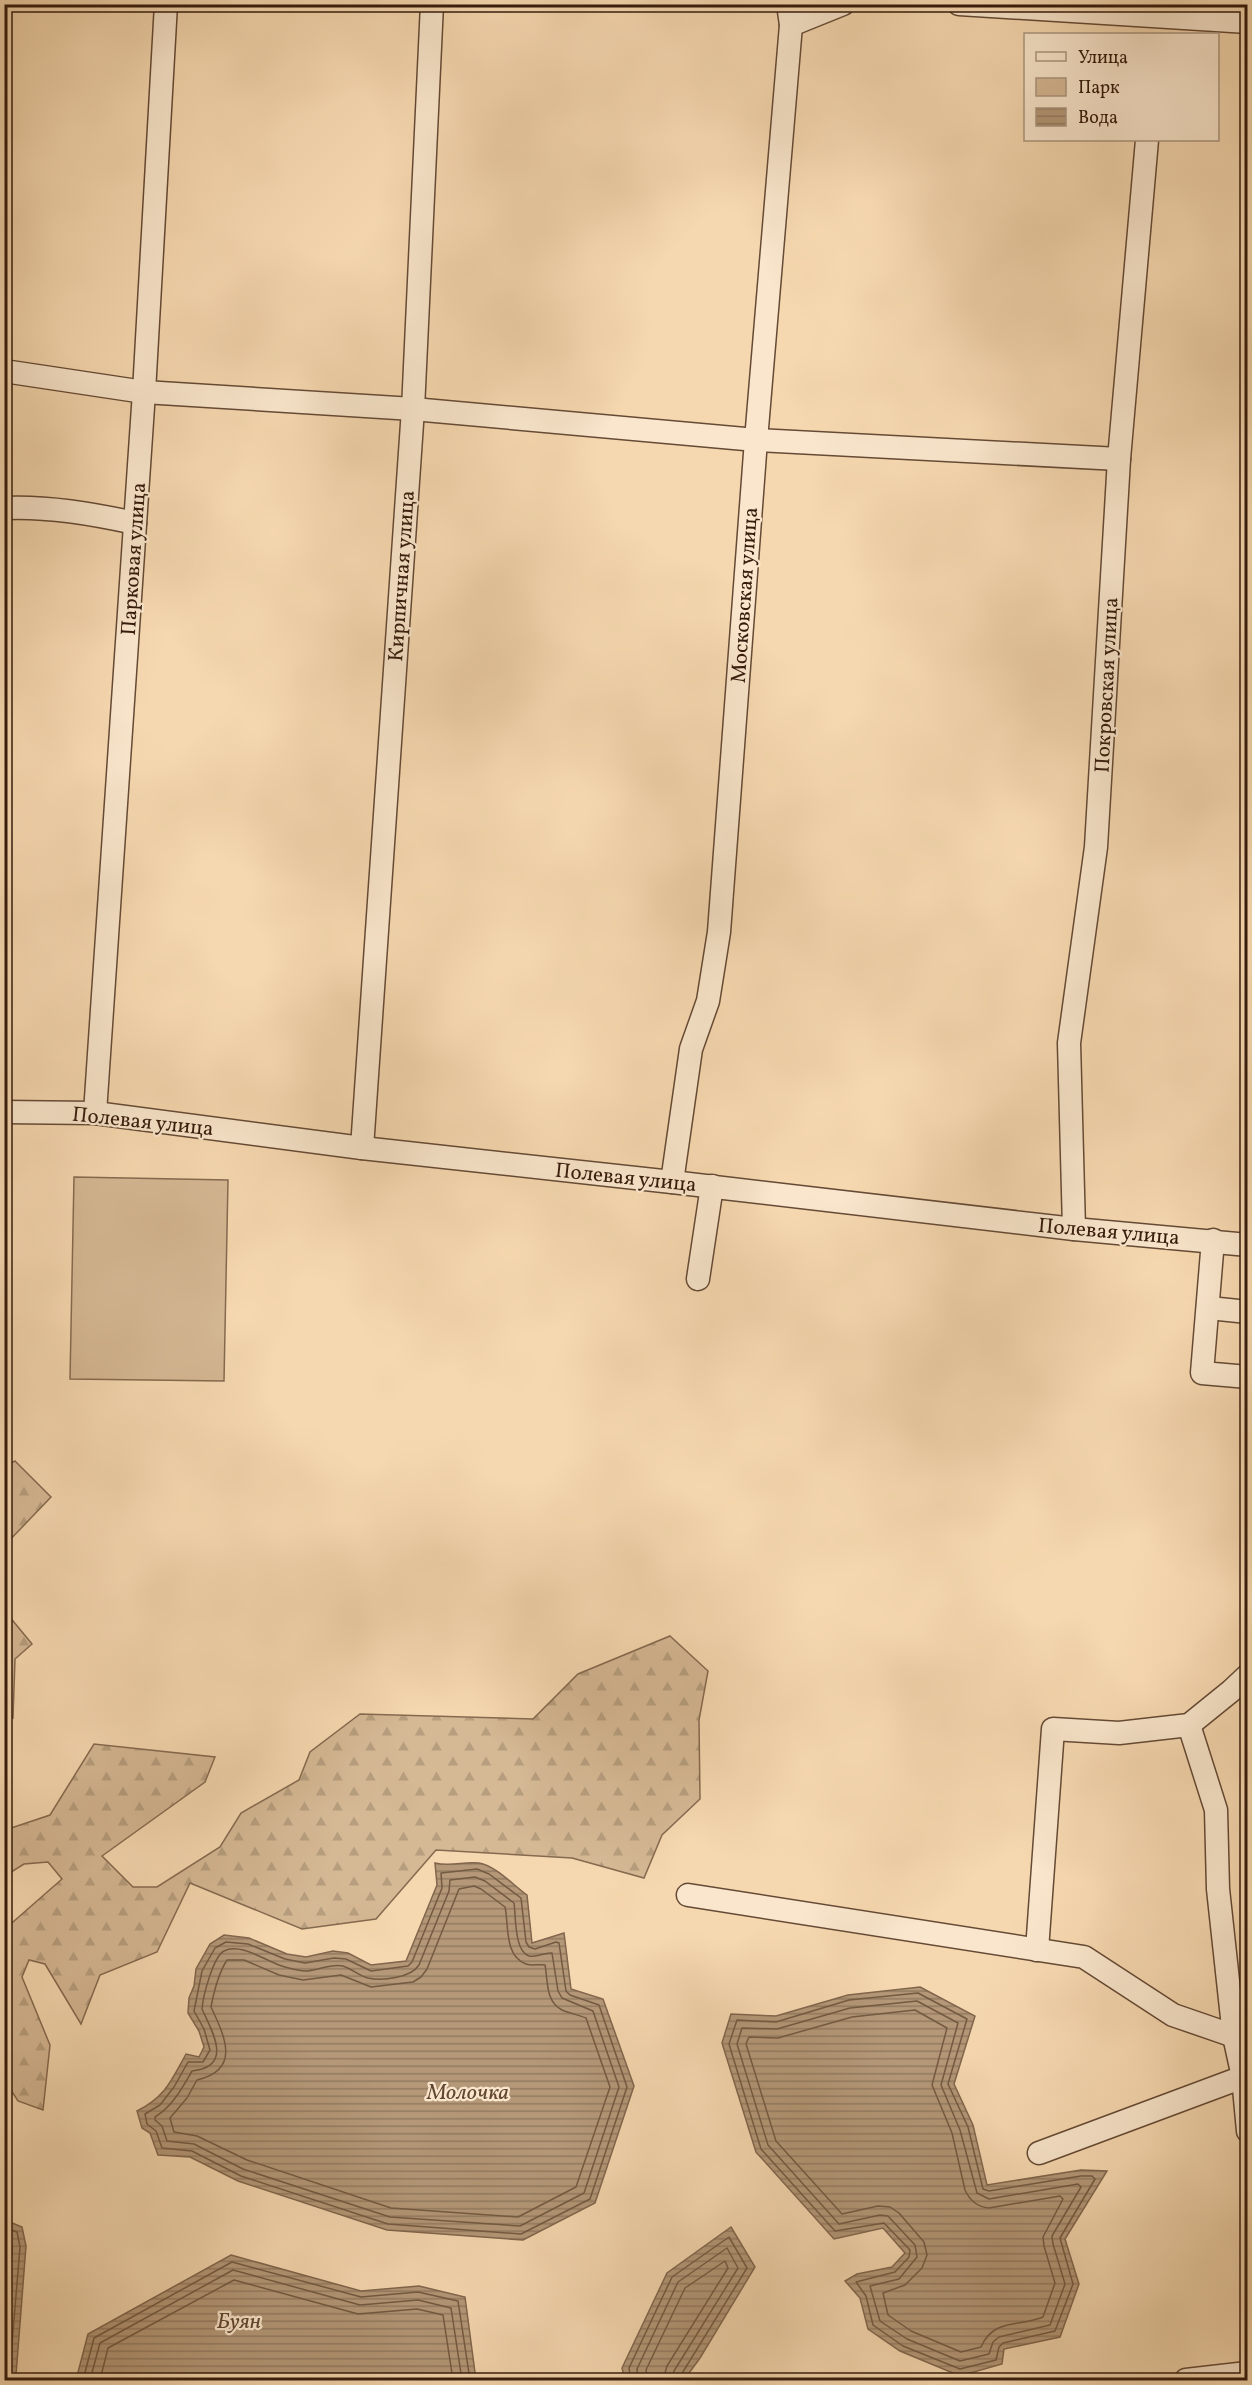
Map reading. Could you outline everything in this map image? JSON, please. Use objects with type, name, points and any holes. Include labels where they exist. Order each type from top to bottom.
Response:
[{"type":"street","name":"Парковая улица","points":[[95,1113],[144,392],[166,4]]},
{"type":"street","name":"Кирпичная улица","points":[[362,1148],[413,410],[432,4]]},
{"type":"street","points":[[790,15],[843,4]]},
{"type":"street","points":[[959,4],[1158,19],[1248,22]]},
{"type":"street","name":"Московская улица","points":[[672,1182],[692,1049],[708,1001],[718,933],[790,15]]},
{"type":"street","name":"Покровская улица","points":[[1074,1229],[1069,1044],[1096,847],[1119,459],[1148,141]]},
{"type":"street","points":[[4,371],[144,392],[413,410],[756,440],[1119,459]]},
{"type":"street","points":[[4,508],[23,507],[135,523]]},
{"type":"street","name":"Полевая улица","points":[[4,1112],[95,1113],[362,1148],[712,1186],[1074,1229],[1248,1245]]},
{"type":"street","points":[[698,1279],[712,1186]]},
{"type":"street","points":[[1213,1240],[1202,1373],[1248,1377]]},
{"type":"street","points":[[1209,1308],[1248,1312]]},
{"type":"street","points":[[1037,1950],[1053,1729],[1119,1733],[1189,1725],[1232,1691],[1248,1675]]},
{"type":"street","points":[[1189,1725],[1216,1810],[1218,1889],[1241,2037],[1248,2131]]},
{"type":"street","points":[[688,1895],[1084,1957],[1173,2015],[1241,2037]]},
{"type":"street","points":[[1039,2153],[1243,2077]]},
{"type":"street","points":[[1186,2380],[1247,2373],[1248,2378]]},
{"type":"green space","points":[[74,1177],[228,1180],[224,1381],[70,1379]]},
{"type":"green space","points":[[15,1461],[51,1497],[5,1545],[5,1466]]},
{"type":"green space","points":[[4,1610],[32,1644],[15,1659],[13,1718],[5,1714]]},
{"type":"green space","points":[[670,1636],[708,1671],[699,1720],[700,1799],[662,1835],[644,1878],[572,1858],[436,1850],[376,1919],[302,1929],[190,1883],[157,1952],[100,1975],[81,2024],[45,1964],[29,1960],[22,1977],[50,2045],[43,2110],[18,2101],[5,2081],[5,1929],[62,1879],[48,1862],[24,1864],[5,1876],[5,1830],[50,1815],[94,1744],[215,1757],[205,1782],[102,1856],[133,1887],[157,1887],[220,1847],[241,1813],[299,1780],[310,1752],[360,1714],[533,1719],[578,1674]]},
{"type":"water","name":"Молочка","points":[[435,1863],[479,1863],[504,1876],[527,1895],[532,1943],[564,1933],[571,1989],[603,1999],[634,2086],[595,2203],[523,2240],[387,2230],[238,2181],[190,2157],[158,2155],[150,2133],[142,2128],[137,2111],[155,2100],[172,2080],[186,2054],[199,2057],[204,2047],[199,2031],[188,2013],[196,1969],[210,1944],[224,1935],[249,1938],[287,1954],[306,1957],[333,1951],[348,1953],[371,1965],[406,1961],[437,1885]]},
{"type":"water","points":[[920,1987],[975,2016],[954,2084],[973,2125],[987,2185],[1081,2170],[1107,2171],[1065,2239],[1079,2284],[1060,2337],[1004,2349],[1002,2364],[960,2376],[900,2351],[868,2329],[860,2298],[845,2281],[857,2274],[892,2267],[905,2253],[883,2228],[834,2239],[756,2152],[722,2043],[731,2014],[776,2016],[848,1995]]},
{"type":"water","points":[[5,2220],[22,2227],[26,2246],[16,2375],[13,2380],[5,2380]]},
{"type":"water","points":[[731,2227],[755,2267],[700,2358],[684,2380],[625,2380],[622,2368],[667,2273]]},
{"type":"water","name":"Буян","points":[[231,2255],[361,2291],[419,2286],[465,2297],[476,2380],[76,2380],[88,2334]]}]
